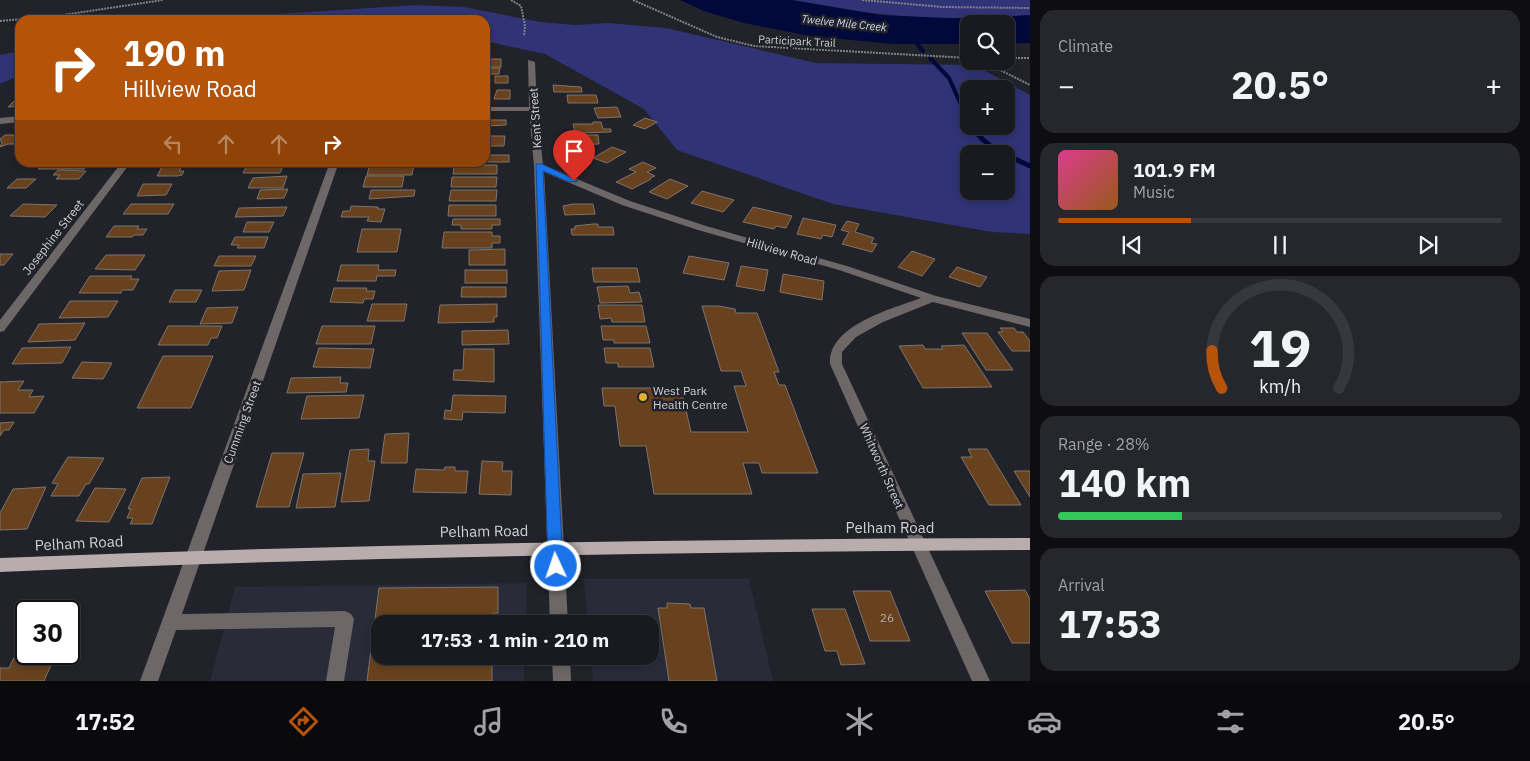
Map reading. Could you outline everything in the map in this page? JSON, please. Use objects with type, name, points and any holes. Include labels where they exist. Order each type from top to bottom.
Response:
[{"type":"main road","name":"Pelham Road","points":[[0,565],[194,556],[555,547],[1030,544]]},
{"type":"street","name":"Kent Street","points":[[531,62],[533,109],[539,166],[559,615]]},
{"type":"street","points":[[490,109],[533,109]]},
{"type":"street","points":[[0,121],[15,120]]},
{"type":"street","name":"Hillview Road","points":[[539,166],[634,206],[702,228],[843,268],[932,298],[1030,323]]},
{"type":"street","name":"Josephine Street","points":[[0,328],[123,167]]},
{"type":"street","name":"Cumming Street","points":[[149,681],[333,167]]},
{"type":"street","name":"Whitworth Street","points":[[932,298],[857,329],[836,352],[836,364],[981,681]]},
{"type":"street","points":[[170,622],[345,619],[335,681]]},
{"type":"street","points":[[561,665],[562,681]]},
{"type":"path","points":[[63,15],[163,0]]},
{"type":"path","points":[[511,0],[521,6],[525,26],[524,36]]},
{"type":"path","name":"Participark Trail","points":[[633,0],[717,37],[754,46],[960,57]]},
{"type":"path","points":[[862,0],[950,8],[1030,8]]},
{"type":"path","points":[[0,21],[15,20]]},
{"type":"path","points":[[1015,58],[1030,58]]},
{"type":"path","points":[[1005,70],[1015,79],[1030,85]]},
{"type":"shaded area","points":[[792,0],[1030,0],[1030,15],[960,15],[960,18],[936,18],[858,11]]},
{"type":"shaded area","points":[[416,5],[464,7],[540,22],[575,25],[608,23],[666,28],[816,63],[960,65],[960,70],[983,70],[1002,80],[960,80],[960,135],[1015,135],[1015,87],[1030,95],[1030,234],[992,232],[833,204],[677,150],[644,109],[545,54],[490,42],[490,15],[261,15]]},
{"type":"shaded area","points":[[15,52],[15,77],[0,84],[0,55]]},
{"type":"shaded area","points":[[584,579],[749,579],[773,681],[593,681],[592,665],[659,665],[659,615],[587,615]]},
{"type":"shaded area","points":[[527,583],[526,615],[371,615],[371,665],[525,665],[524,681],[210,681],[235,587]]},
{"type":"water","name":"Twelve Mile Creek","points":[[680,0],[792,0],[881,15],[960,18],[960,44],[893,44],[810,36],[744,23],[704,11]]},
{"type":"water","points":[[1030,15],[1030,43],[1015,44],[1015,16]]},
{"type":"building","points":[[490,59],[501,59],[501,67],[490,67]]},
{"type":"building","points":[[490,68],[500,68],[499,74],[490,74]]},
{"type":"building","points":[[495,76],[508,76],[508,83],[495,83]]},
{"type":"building","points":[[553,85],[581,87],[582,92],[554,92]]},
{"type":"building","points":[[497,90],[510,90],[510,99],[494,99]]},
{"type":"building","points":[[567,95],[596,95],[598,103],[568,103]]},
{"type":"building","points":[[15,100],[15,106],[8,107]]},
{"type":"building","points":[[617,107],[621,117],[598,118],[594,108]]},
{"type":"building","points":[[645,118],[657,122],[645,129],[633,125]]},
{"type":"building","points":[[490,120],[506,120],[506,125],[490,126]]},
{"type":"building","points":[[593,122],[601,122],[603,129],[611,129],[611,132],[575,133],[573,124],[593,124]]},
{"type":"building","points":[[5,135],[15,135],[15,144],[0,147],[2,143],[0,139]]},
{"type":"building","points":[[563,135],[598,135],[599,144],[564,145]]},
{"type":"building","points":[[490,136],[505,136],[504,146],[490,146]]},
{"type":"building","points":[[612,147],[626,152],[607,163],[593,158]]},
{"type":"building","points":[[490,155],[509,155],[509,162],[490,162]]},
{"type":"building","points":[[643,162],[656,168],[647,172],[655,176],[632,189],[616,182],[636,172],[629,169]]},
{"type":"building","points":[[490,165],[497,165],[497,174],[453,174],[454,167],[490,167]]},
{"type":"building","points":[[40,167],[85,167],[84,169],[38,169]]},
{"type":"building","points":[[162,167],[182,167],[179,171],[184,171],[182,175],[177,176],[157,176]]},
{"type":"building","points":[[246,167],[283,167],[280,173],[243,173]]},
{"type":"building","points":[[369,167],[413,167],[412,175],[367,175]]},
{"type":"building","points":[[58,170],[86,171],[79,179],[56,179],[60,175],[53,175]]},
{"type":"building","points":[[287,176],[283,188],[248,188],[253,178]]},
{"type":"building","points":[[366,176],[404,176],[402,187],[363,187]]},
{"type":"building","points":[[452,177],[497,177],[496,187],[451,187]]},
{"type":"building","points":[[17,179],[36,179],[26,188],[7,188]]},
{"type":"building","points":[[670,179],[688,186],[667,199],[649,192]]},
{"type":"building","points":[[143,184],[172,184],[166,195],[137,196]]},
{"type":"building","points":[[288,189],[284,198],[257,199],[260,190]]},
{"type":"building","points":[[371,190],[415,190],[414,196],[369,199]]},
{"type":"building","points":[[451,190],[497,190],[496,201],[449,201]]},
{"type":"building","points":[[702,191],[734,200],[723,212],[691,203]]},
{"type":"building","points":[[23,204],[57,205],[45,217],[10,216]]},
{"type":"building","points":[[131,204],[174,204],[168,214],[123,214]]},
{"type":"building","points":[[593,204],[595,214],[565,215],[563,206]]},
{"type":"building","points":[[449,205],[496,205],[496,216],[448,216]]},
{"type":"building","points":[[351,206],[385,209],[381,222],[367,221],[369,217],[341,217],[343,211],[350,211]]},
{"type":"building","points":[[287,207],[283,216],[235,217],[239,208]]},
{"type":"building","points":[[753,207],[792,216],[786,228],[776,226],[774,229],[743,222]]},
{"type":"building","points":[[803,218],[836,225],[832,237],[823,235],[821,239],[797,234]]},
{"type":"building","points":[[453,219],[500,219],[500,225],[492,225],[492,229],[461,229],[461,225],[452,225]]},
{"type":"building","points":[[847,221],[859,224],[855,232],[874,238],[871,243],[877,244],[872,252],[842,244],[849,232],[841,230]]},
{"type":"building","points":[[247,222],[274,222],[269,232],[243,232]]},
{"type":"building","points":[[598,224],[598,227],[613,227],[614,235],[572,235],[571,229],[575,229],[575,226]]},
{"type":"building","points":[[114,226],[139,226],[137,229],[147,229],[143,235],[106,237]]},
{"type":"building","points":[[362,229],[401,229],[397,252],[357,252]]},
{"type":"building","points":[[444,232],[492,232],[492,236],[500,236],[500,243],[492,243],[492,248],[442,248]]},
{"type":"building","points":[[235,237],[268,237],[264,248],[237,248],[239,245],[231,245]]},
{"type":"building","points":[[505,249],[505,265],[469,265],[469,250]]},
{"type":"building","points":[[912,251],[935,259],[922,276],[898,267]]},
{"type":"building","points":[[0,254],[13,254],[4,265],[0,265]]},
{"type":"building","points":[[106,255],[145,255],[135,270],[95,269]]},
{"type":"building","points":[[219,256],[256,256],[251,266],[214,266]]},
{"type":"building","points":[[689,256],[729,263],[724,280],[683,273]]},
{"type":"building","points":[[341,265],[379,265],[378,270],[396,270],[395,276],[377,276],[376,281],[337,281]]},
{"type":"building","points":[[741,266],[768,270],[764,291],[736,286]]},
{"type":"building","points":[[957,267],[987,277],[980,287],[949,277]]},
{"type":"building","points":[[592,268],[637,268],[640,282],[594,282]]},
{"type":"building","points":[[251,270],[244,290],[212,291],[219,271]]},
{"type":"building","points":[[465,270],[507,270],[507,283],[465,283]]},
{"type":"building","points":[[783,274],[824,281],[822,300],[780,292]]},
{"type":"building","points":[[90,276],[132,276],[130,279],[139,279],[133,290],[122,290],[121,293],[79,293]]},
{"type":"building","points":[[628,286],[630,293],[639,292],[642,302],[600,303],[597,287]]},
{"type":"building","points":[[462,287],[506,287],[506,297],[461,297]]},
{"type":"building","points":[[334,288],[367,288],[366,291],[375,291],[373,299],[364,299],[363,303],[330,302]]},
{"type":"building","points":[[175,290],[202,290],[196,302],[169,302]]},
{"type":"building","points":[[70,301],[118,301],[108,317],[59,318]]},
{"type":"building","points":[[372,304],[407,304],[404,321],[367,321]]},
{"type":"building","points":[[497,304],[497,317],[494,317],[494,322],[438,323],[440,305]]},
{"type":"building","points":[[598,305],[642,305],[645,322],[612,322],[611,318],[600,319]]},
{"type":"building","name":"West Park Health Centre","points":[[702,306],[719,306],[735,309],[736,313],[757,313],[779,372],[774,372],[779,385],[785,385],[818,473],[762,473],[759,463],[743,463],[752,494],[654,494],[646,446],[620,446],[615,406],[604,406],[602,388],[681,388],[691,432],[748,432],[734,386],[746,386],[741,371],[721,371]]},
{"type":"building","points":[[238,307],[232,323],[200,324],[207,308]]},
{"type":"building","points":[[85,323],[75,340],[28,342],[39,324]]},
{"type":"building","points":[[168,326],[222,326],[217,338],[211,338],[208,345],[158,345]]},
{"type":"building","points":[[322,326],[375,326],[371,344],[316,344]]},
{"type":"building","points":[[601,326],[646,326],[650,343],[614,343],[614,340],[603,340]]},
{"type":"building","points":[[1000,328],[1014,328],[1017,332],[1023,332],[1030,341],[1030,351],[1012,351],[998,332],[1003,332]]},
{"type":"building","points":[[508,330],[509,344],[462,345],[462,331]]},
{"type":"building","points":[[962,333],[987,333],[1013,370],[986,370]]},
{"type":"building","points":[[923,345],[925,349],[943,349],[941,346],[964,345],[992,387],[923,388],[899,346]]},
{"type":"building","points":[[71,347],[62,363],[12,364],[22,348]]},
{"type":"building","points":[[319,348],[374,349],[370,368],[313,367]]},
{"type":"building","points":[[604,348],[650,348],[654,367],[618,367],[618,363],[606,363]]},
{"type":"building","points":[[464,349],[494,349],[494,382],[453,380],[454,370],[463,370]]},
{"type":"building","points":[[163,356],[213,356],[191,408],[137,408]]},
{"type":"building","points":[[82,362],[112,363],[103,379],[72,378]]},
{"type":"building","points":[[341,377],[340,383],[348,383],[346,392],[287,393],[291,378]]},
{"type":"building","points":[[24,381],[18,390],[33,390],[29,397],[44,396],[34,413],[0,413],[0,382]]},
{"type":"building","points":[[364,395],[359,418],[301,419],[307,396]]},
{"type":"building","points":[[453,395],[506,396],[505,413],[463,412],[462,420],[444,419],[445,410],[451,411]]},
{"type":"building","points":[[14,422],[9,430],[4,430],[0,436],[0,423]]},
{"type":"building","points":[[409,433],[407,463],[381,463],[385,434]]},
{"type":"building","points":[[369,449],[368,461],[375,461],[369,501],[341,502],[350,450]]},
{"type":"building","points":[[968,449],[987,449],[1021,505],[989,505],[961,457],[972,457]]},
{"type":"building","points":[[272,453],[304,453],[289,507],[256,507]]},
{"type":"building","points":[[68,457],[104,458],[89,484],[86,484],[79,496],[51,496],[58,484],[52,483]]},
{"type":"building","points":[[482,461],[503,462],[502,471],[512,471],[511,495],[479,494]]},
{"type":"building","points":[[445,467],[455,467],[455,471],[468,471],[466,493],[413,492],[416,469],[444,470]]},
{"type":"building","points":[[1014,471],[1030,471],[1030,497]]},
{"type":"building","points":[[341,473],[335,507],[296,508],[303,474]]},
{"type":"building","points":[[170,477],[152,524],[130,524],[133,518],[127,518],[131,509],[128,509],[142,478]]},
{"type":"building","points":[[46,487],[27,529],[0,530],[0,513],[13,489]]},
{"type":"building","points":[[95,488],[126,489],[109,522],[76,521]]},
{"type":"building","points":[[498,587],[498,613],[493,613],[493,615],[376,615],[379,588]]},
{"type":"building","points":[[1025,590],[1030,599],[1030,643],[1012,643],[985,591]]},
{"type":"building","points":[[853,591],[890,591],[910,641],[870,641]]},
{"type":"building","points":[[667,603],[690,604],[691,608],[704,608],[717,681],[669,681],[658,608],[667,608]]},
{"type":"building","points":[[812,609],[845,609],[865,664],[841,665],[837,651],[825,651]]},
{"type":"building","points":[[371,650],[371,665],[492,665],[492,681],[367,681]]},
{"type":"building","points":[[15,656],[15,665],[51,665],[44,681],[0,681],[0,668],[9,668]]},
{"type":"waterway","points":[[917,44],[923,51]]},
{"type":"waterway","points":[[930,58],[949,78],[960,102]]},
{"type":"waterway","points":[[978,135],[989,145]]},
{"type":"waterway","points":[[1015,159],[1030,166]]},
{"type":"place","name":"West Park Health Centre","points":[[643,397]]},
{"type":"route","points":[[556,566],[539,166],[574,181]]}]
